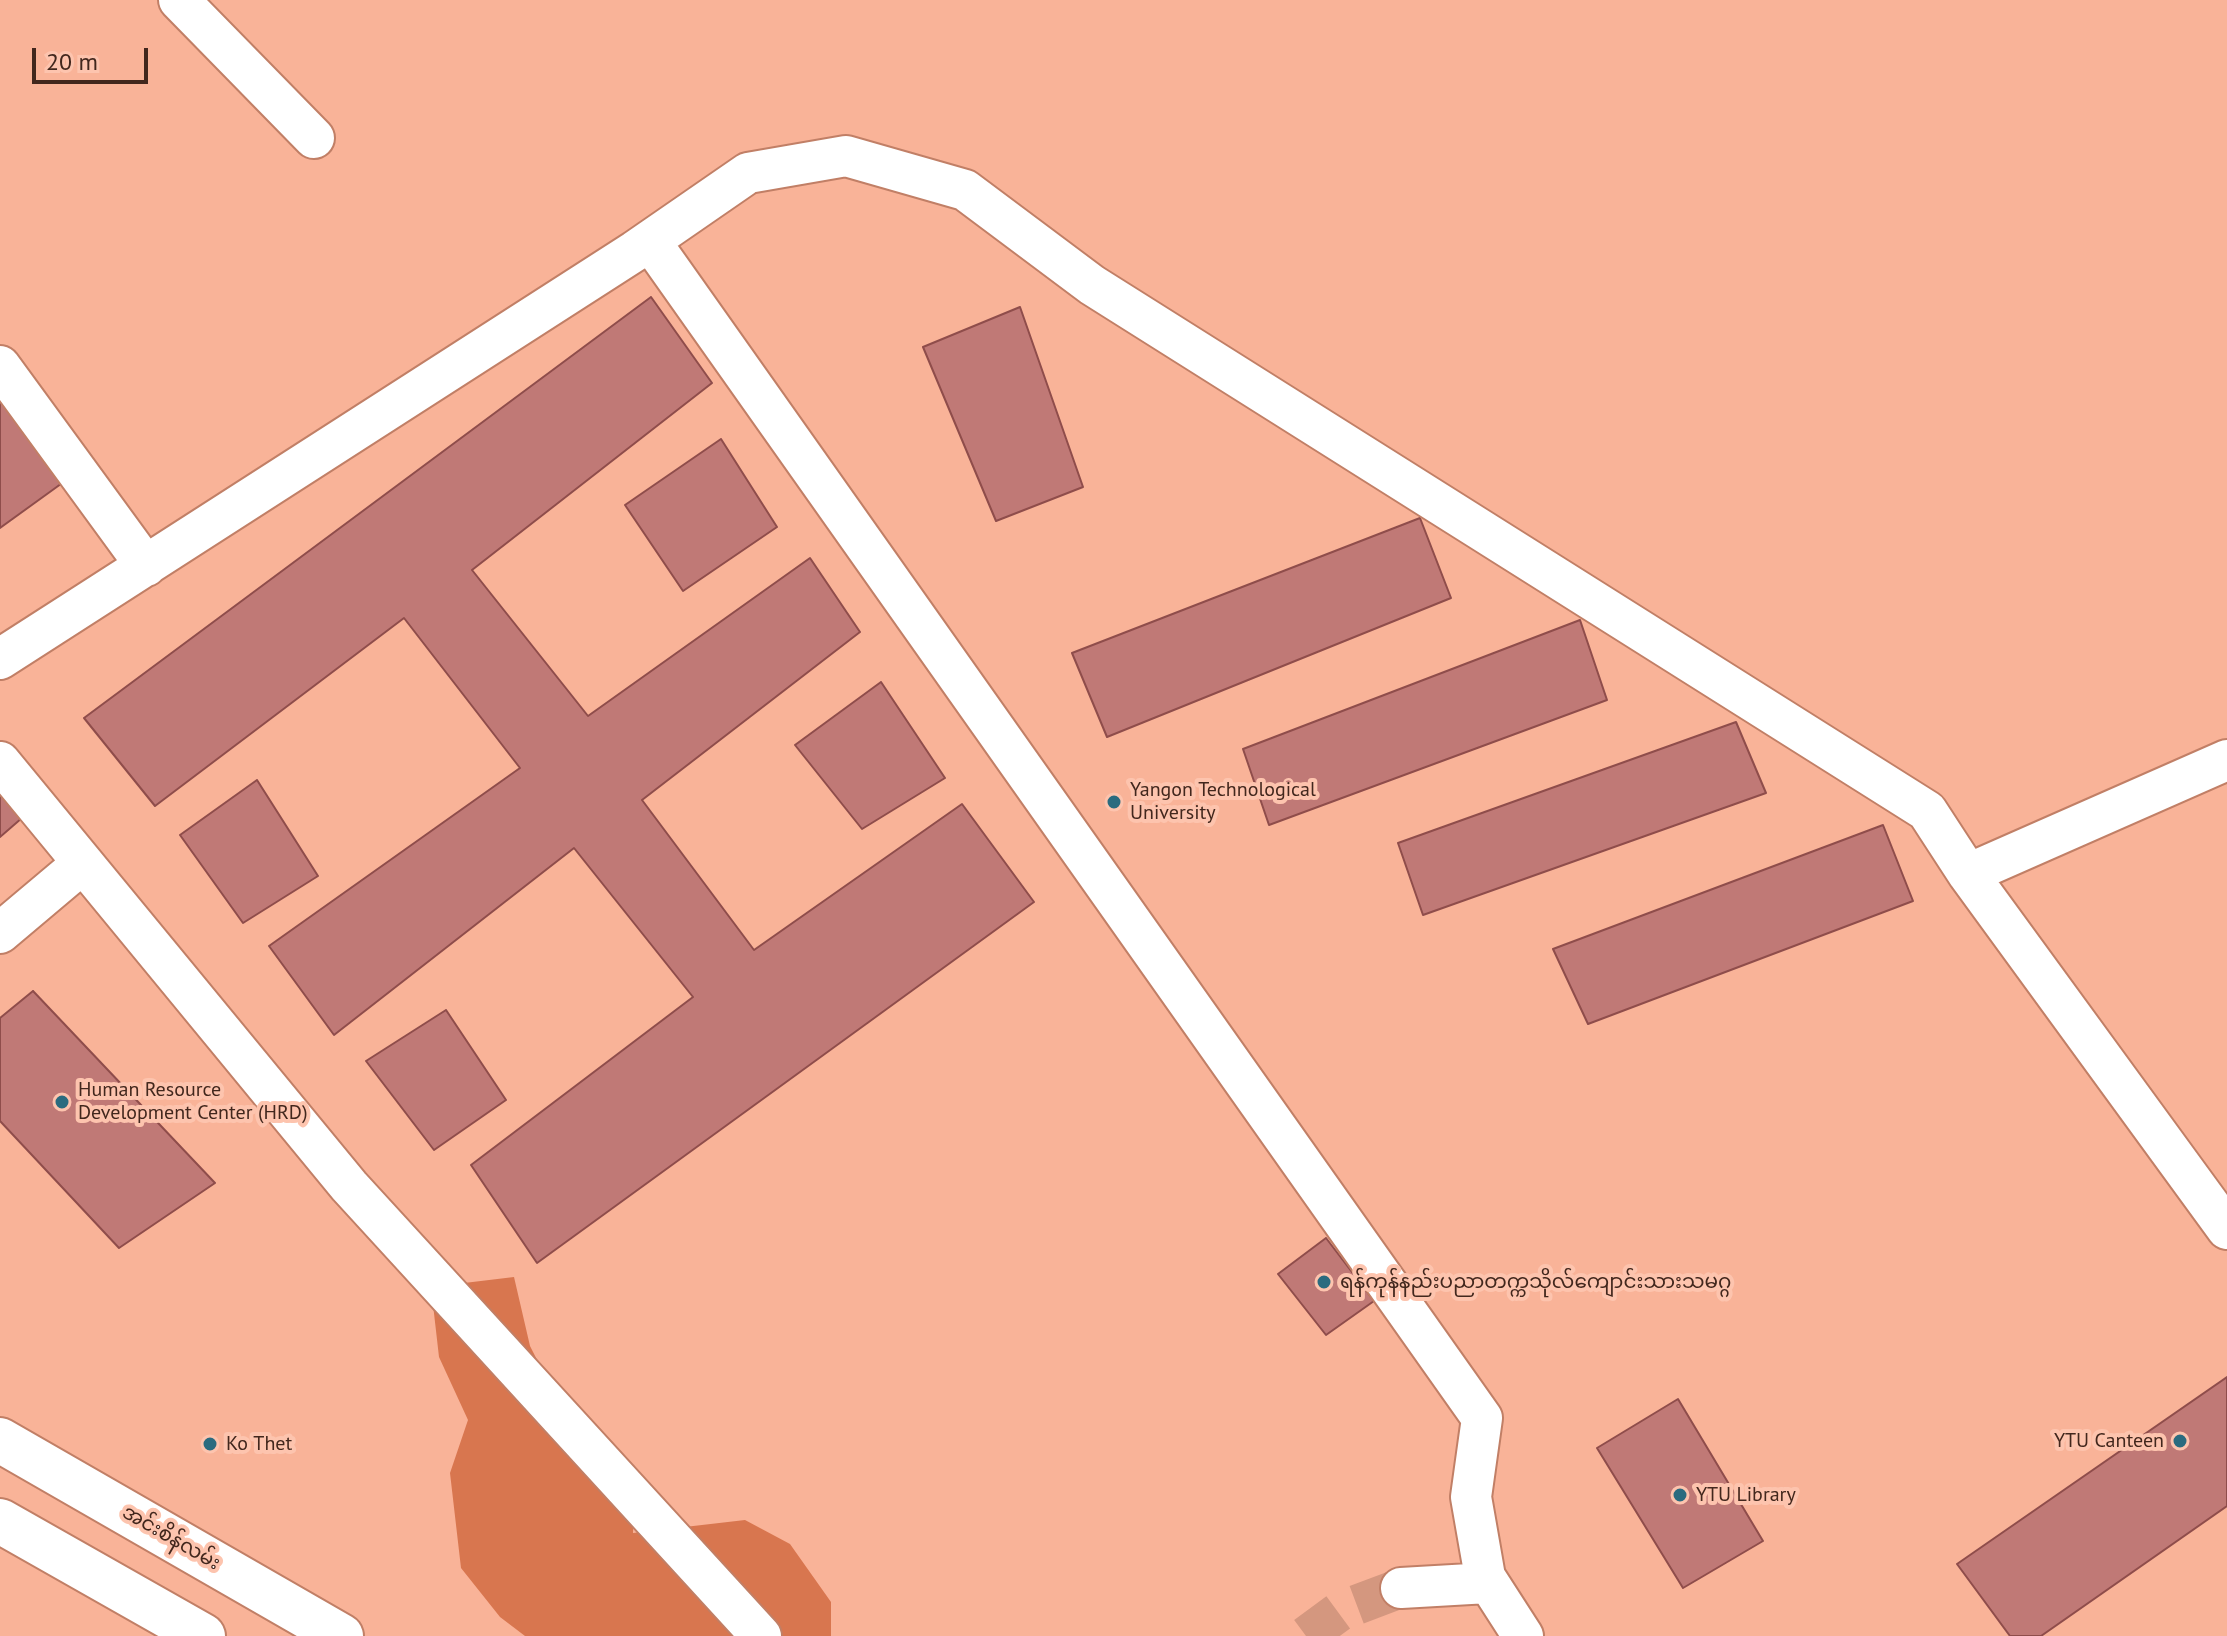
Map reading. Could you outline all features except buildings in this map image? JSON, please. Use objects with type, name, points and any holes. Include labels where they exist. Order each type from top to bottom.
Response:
[{"type":"main road","name":"အင်းစိန်လမ်း","points":[[0,1440],[341,1636]]},
{"type":"main road","points":[[0,1521],[203,1636]]},
{"type":"street","points":[[179,0],[314,138]]},
{"type":"street","points":[[0,659],[650,241],[748,173],[846,156],[965,190],[1092,285],[1927,811],[1968,874],[2227,1229]]},
{"type":"street","points":[[650,241],[1482,1418],[1471,1497],[1488,1583],[1523,1636]]},
{"type":"street","points":[[0,366],[146,566]]},
{"type":"street","points":[[1968,874],[2227,760]]},
{"type":"street","points":[[0,762],[349,1186],[761,1636]]},
{"type":"street","points":[[0,933],[83,863]]},
{"type":"street","points":[[1401,1588],[1488,1583]]},
{"type":"shaded area","points":[[514,1277],[530,1346],[574,1433],[635,1479],[633,1533],[745,1520],[790,1544],[831,1602],[831,1636],[525,1636],[500,1617],[461,1568],[450,1473],[468,1420],[439,1357],[431,1287]]},
{"type":"tunnel","points":[[1306,1636],[1340,1611],[1401,1588]]},
{"type":"place","name":"Yangon Technological University","points":[[1114,802]]},
{"type":"place","name":"Human Resource Development Center (HRD)","points":[[62,1102]]},
{"type":"place","name":"ရန်ကုန်နည်းပညာတက္ကသိုလ်ကျောင်းသားသမဂ္ဂ","points":[[1324,1282]]},
{"type":"place","name":"YTU Canteen","points":[[2180,1441]]},
{"type":"place","name":"Ko Thet","points":[[210,1444]]},
{"type":"place","name":"YTU Library","points":[[1680,1495]]}]
